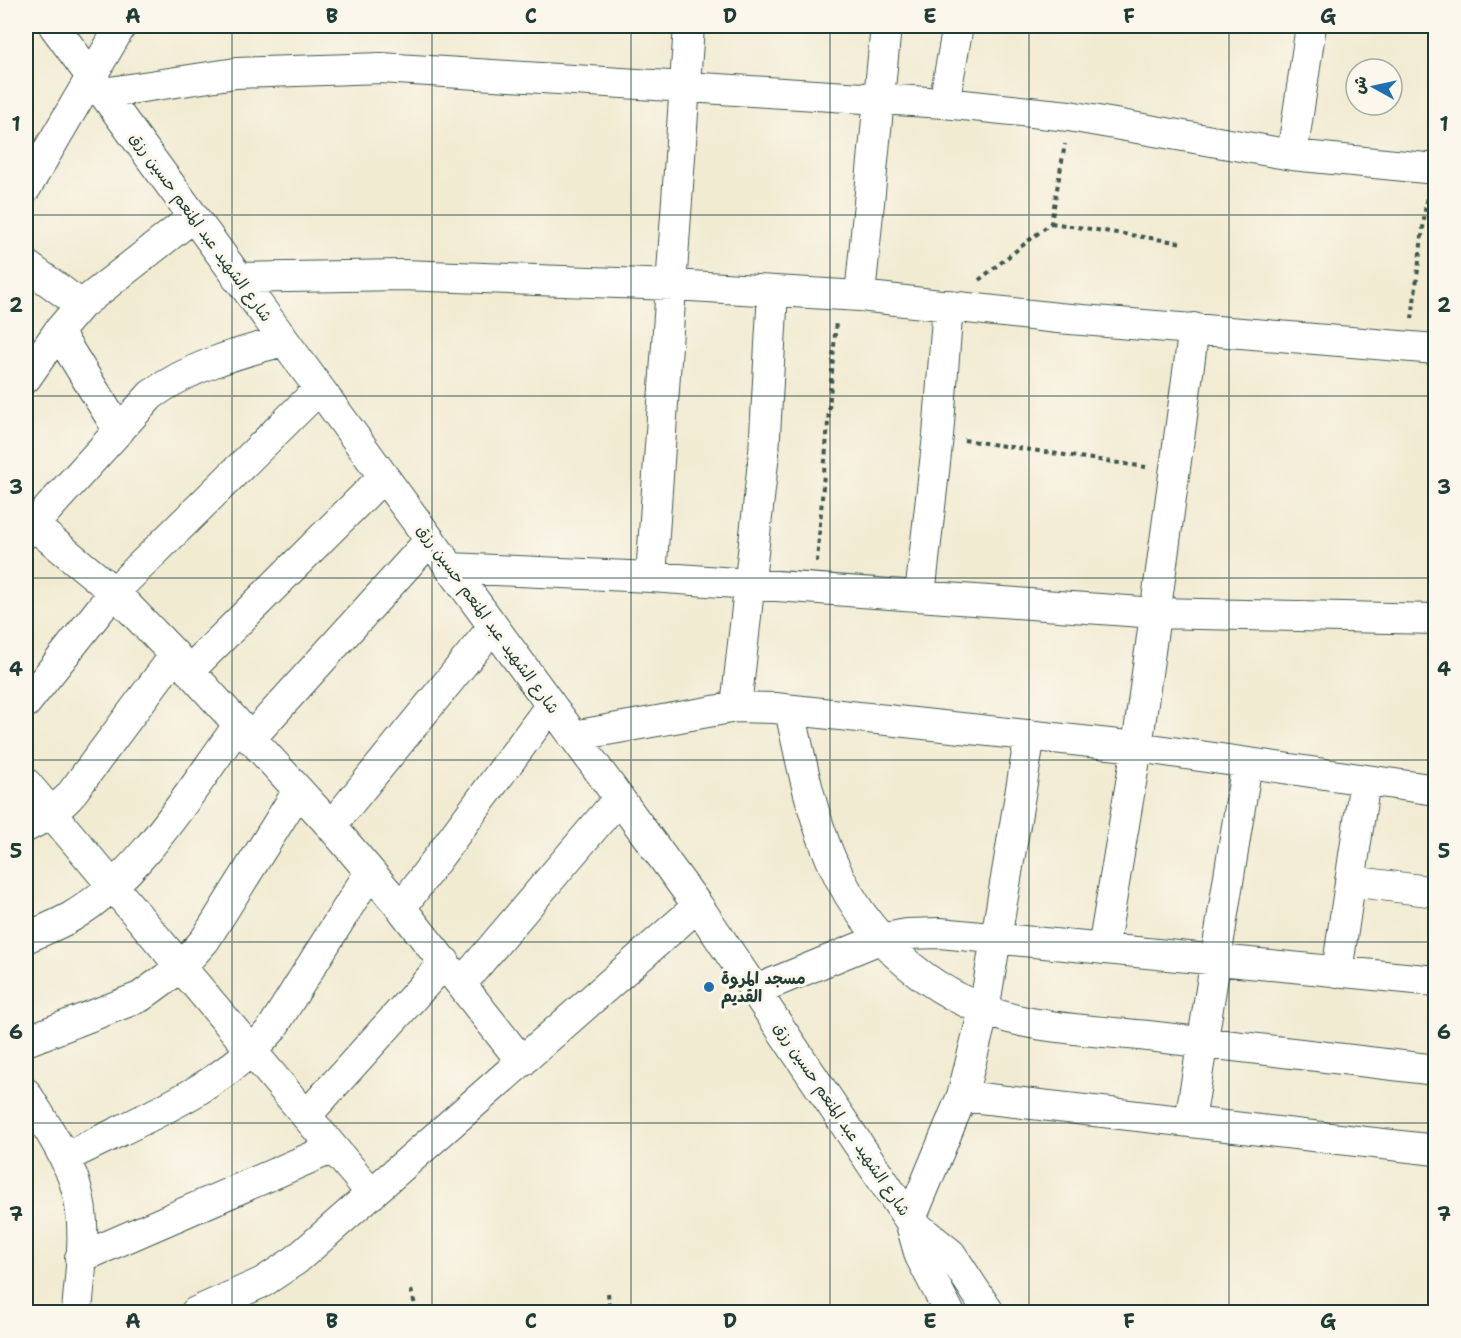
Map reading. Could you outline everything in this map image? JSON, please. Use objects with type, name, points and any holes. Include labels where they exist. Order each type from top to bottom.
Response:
[{"type":"street","name":"شارع الشهيد عبد المنعم حسين رزق","points":[[54,26],[698,906],[910,1221],[951,1254],[989,1312]]},
{"type":"street","points":[[26,188],[97,85],[121,26]]},
{"type":"street","points":[[651,577],[673,285],[689,26]]},
{"type":"street","points":[[849,296],[879,100],[886,26]]},
{"type":"street","points":[[944,103],[958,26]]},
{"type":"street","points":[[1292,155],[1311,26]]},
{"type":"street","points":[[97,85],[236,73],[381,68],[685,86],[944,103],[1069,116],[1292,155],[1433,168]]},
{"type":"street","points":[[26,378],[58,332],[81,305],[193,217]]},
{"type":"street","points":[[26,265],[81,305]]},
{"type":"street","points":[[237,278],[402,275],[673,285],[849,296],[1058,318],[1422,347]]},
{"type":"street","points":[[736,707],[752,586],[764,453],[773,291]]},
{"type":"street","points":[[920,595],[938,436],[948,305]]},
{"type":"street","points":[[1103,949],[1137,747],[1194,328]]},
{"type":"street","points":[[58,332],[119,430]]},
{"type":"street","points":[[284,341],[205,364],[169,382],[151,395],[28,525],[114,592],[182,663],[331,826],[401,908],[522,1062]]},
{"type":"street","points":[[26,703],[114,592],[318,389]]},
{"type":"street","points":[[38,820],[69,797],[182,663],[383,477]]},
{"type":"street","points":[[26,938],[72,916],[112,885],[152,842],[244,733],[430,540]]},
{"type":"street","points":[[450,568],[651,577],[1156,613],[1436,619]]},
{"type":"street","points":[[331,826],[494,627]]},
{"type":"street","points":[[401,908],[551,705]]},
{"type":"street","points":[[573,735],[736,707],[790,710],[1137,747],[1436,790]]},
{"type":"street","points":[[790,710],[808,796],[819,833],[849,899],[880,939],[934,984],[957,999],[984,1010],[1026,1022],[1436,1070]]},
{"type":"street","points":[[910,1221],[962,1096],[984,1010],[1030,735]]},
{"type":"street","points":[[1190,1121],[1247,763]]},
{"type":"street","points":[[1337,972],[1365,780]]},
{"type":"street","points":[[26,783],[38,820],[112,885],[372,1194]]},
{"type":"street","points":[[26,1041],[140,997],[181,967],[205,940],[298,791]]},
{"type":"street","points":[[306,1116],[453,972],[619,798]]},
{"type":"street","points":[[48,1144],[208,1084],[252,1052],[271,1030],[370,872]]},
{"type":"street","points":[[1350,881],[1436,892]]},
{"type":"street","points":[[196,1312],[229,1306],[296,1260],[698,906]]},
{"type":"street","points":[[756,990],[880,939],[907,934],[940,933],[1436,981]]},
{"type":"street","points":[[26,1093],[48,1144],[77,1188],[82,1221],[77,1312]]},
{"type":"street","points":[[962,1096],[1436,1150]]},
{"type":"street","points":[[80,1257],[333,1148]]},
{"type":"street","name":"شارع الشهيد عبد المنعم حسين رزق","points":[[910,1221],[920,1256],[949,1312]]},
{"type":"path","points":[[948,305],[1052,223],[1069,116]]},
{"type":"path","points":[[1422,347],[1433,168]]},
{"type":"path","points":[[1052,223],[1183,243]]},
{"type":"path","points":[[815,588],[849,296]]},
{"type":"path","points":[[938,436],[1174,471]]},
{"type":"path","points":[[411,1290],[417,1312]]},
{"type":"path","points":[[608,1293],[610,1312]]},
{"type":"place","name":"مسجد المروة القديم","points":[[709,987]]}]
